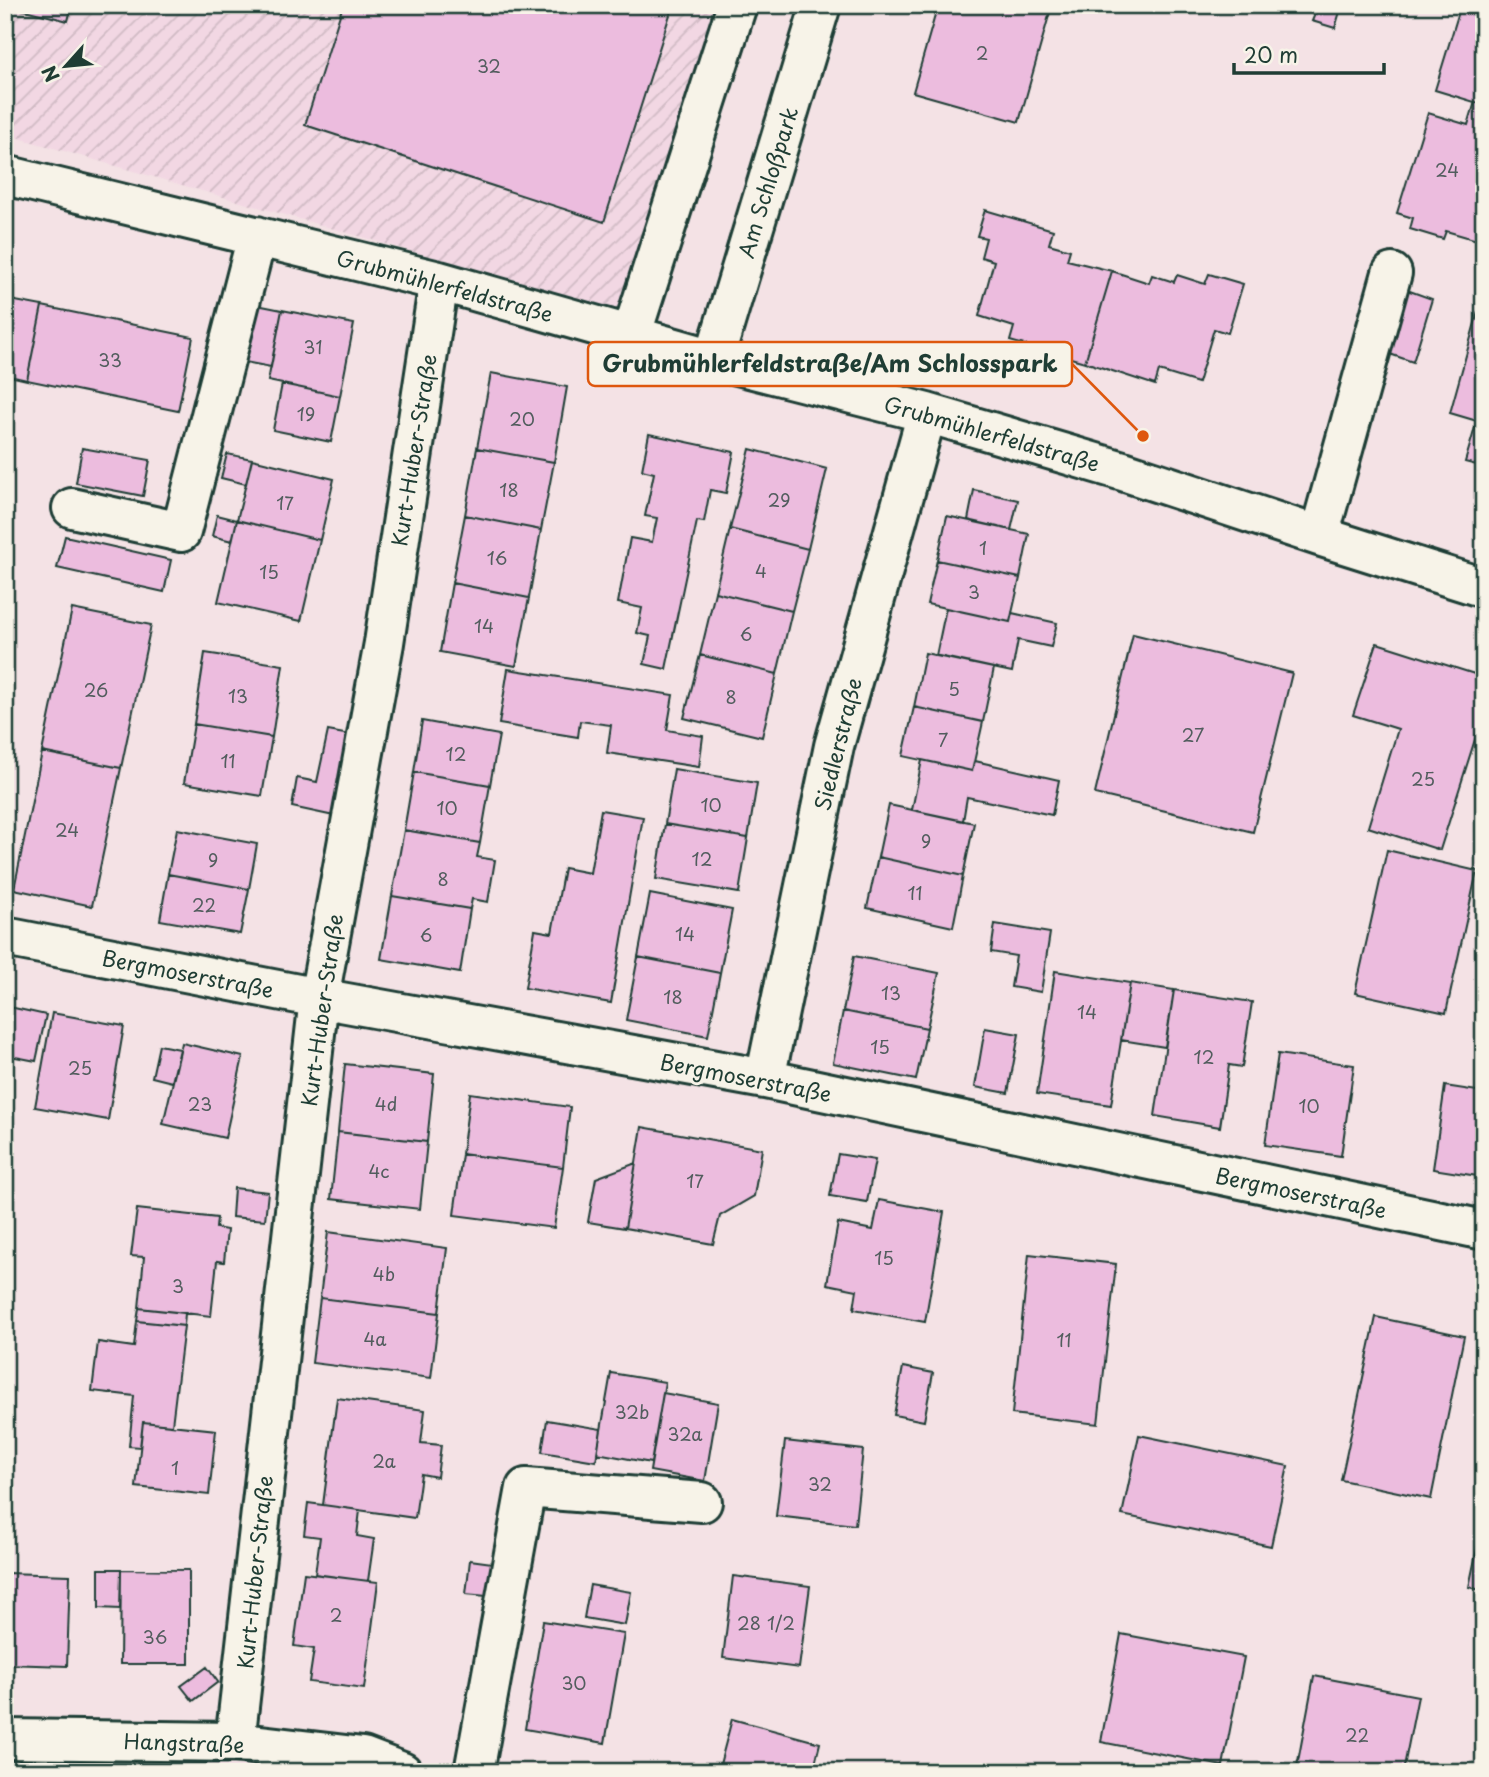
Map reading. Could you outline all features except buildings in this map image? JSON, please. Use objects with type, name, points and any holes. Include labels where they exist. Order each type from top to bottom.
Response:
[{"type":"street","points":[[631,336],[737,5]]},
{"type":"street","name":"Am Schloßpark","points":[[714,359],[821,5]]},
{"type":"street","name":"Grubmühlerfeldstraße","points":[[5,175],[439,281],[714,359],[927,413],[1122,471],[1484,589]]},
{"type":"street","points":[[72,509],[181,532],[257,236]]},
{"type":"street","points":[[1319,536],[1392,273]]},
{"type":"street","name":"Kurt-Huber-Straße","points":[[235,1742],[319,998],[384,643],[439,281]]},
{"type":"street","name":"Siedlerstraße","points":[[765,1079],[834,746],[927,413]]},
{"type":"street","name":"Bergmoserstraße","points":[[5,937],[319,998],[765,1079],[1484,1230]]},
{"type":"street","points":[[474,1772],[526,1488],[702,1502]]},
{"type":"street","name":"Hangstraße","points":[[5,1739],[235,1742],[363,1757],[402,1772]]},
{"type":"shaded area","points":[[5,5],[744,5],[639,317],[5,134]]},
{"type":"place","name":"Grubmühlerfeldstraße/Am Schlosspark","points":[[1143,436]]}]
